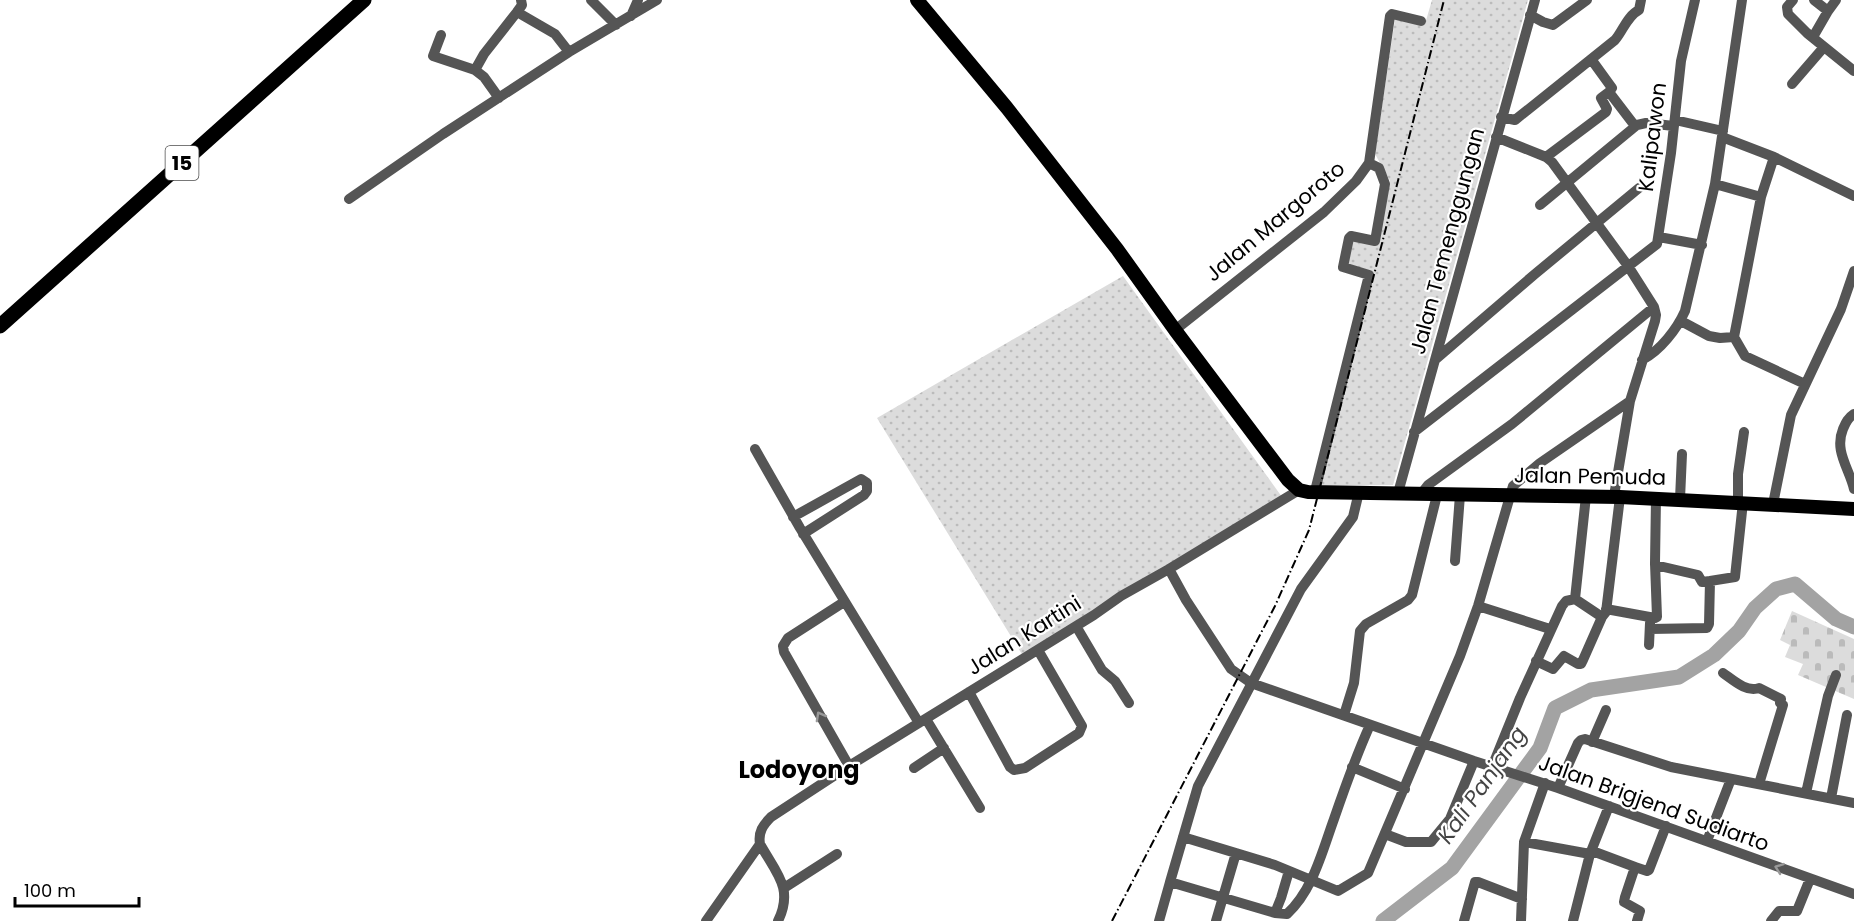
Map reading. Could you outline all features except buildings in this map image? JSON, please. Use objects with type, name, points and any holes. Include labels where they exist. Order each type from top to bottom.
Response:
[{"type":"highway","name":"15","points":[[0,326],[364,0]]},
{"type":"main road","points":[[917,0],[1007,108],[1117,249],[1288,480],[1299,490]]},
{"type":"main road","name":"Jalan Pemuda","points":[[1299,490],[1437,495],[1617,496],[1854,509]]},
{"type":"street","points":[[475,70],[484,54],[522,5],[521,0]]},
{"type":"street","points":[[591,0],[616,25]]},
{"type":"street","points":[[630,17],[638,0]]},
{"type":"street","points":[[349,199],[569,52],[657,0]]},
{"type":"street","name":"Jalan Temenggungan","points":[[1398,494],[1535,0]]},
{"type":"street","points":[[1530,15],[1553,25],[1587,0]]},
{"type":"street","points":[[1501,117],[1515,120],[1615,40],[1623,32],[1631,15],[1639,10],[1641,0]]},
{"type":"street","points":[[1642,360],[1652,355],[1681,321],[1685,311],[1715,184],[1742,0]]},
{"type":"street","points":[[1793,0],[1787,7],[1788,14],[1813,37],[1851,69],[1854,56]]},
{"type":"street","points":[[1814,0],[1828,11]]},
{"type":"street","points":[[1813,37],[1836,0]]},
{"type":"street","name":"Kalipawon","points":[[1659,237],[1681,61],[1692,1]]},
{"type":"street","points":[[517,12],[555,34],[569,52]]},
{"type":"street","name":"Jalan Margoroto","points":[[1175,330],[1324,212],[1356,181],[1369,163],[1390,16],[1392,14],[1421,21]]},
{"type":"street","points":[[441,35],[433,56],[475,70],[484,77],[499,98]]},
{"type":"street","points":[[1792,84],[1824,47]]},
{"type":"street","points":[[1546,158],[1608,109],[1600,98],[1612,88],[1591,59]]},
{"type":"street","points":[[1609,92],[1635,126]]},
{"type":"street","points":[[1540,205],[1635,126],[1646,123],[1674,123],[1723,134],[1854,196]]},
{"type":"street","points":[[1496,137],[1546,158],[1568,182],[1628,266],[1654,307],[1656,315],[1630,401],[1604,613],[1581,664],[1564,656],[1553,669],[1536,661]]},
{"type":"street","points":[[1774,157],[1761,197],[1734,337],[1745,356],[1805,384]]},
{"type":"street","points":[[1319,492],[1369,275],[1343,267],[1349,238],[1351,236],[1375,241],[1385,184],[1381,170],[1369,163]]},
{"type":"street","points":[[1715,184],[1761,197]]},
{"type":"street","points":[[1436,359],[1639,188]]},
{"type":"street","points":[[1414,432],[1653,249],[1659,237],[1702,245]]},
{"type":"street","points":[[1773,504],[1788,426],[1805,384],[1841,309],[1854,271]]},
{"type":"street","points":[[1421,494],[1428,485],[1512,424],[1654,307]]},
{"type":"street","points":[[1681,321],[1709,336],[1734,337]]},
{"type":"street","points":[[1183,837],[1289,871],[1338,891],[1368,873],[1460,656],[1478,606],[1513,486],[1540,463],[1630,401]]},
{"type":"street","points":[[1854,414],[1847,420],[1840,437],[1839,450],[1854,489]]},
{"type":"street","points":[[1655,565],[1698,575],[1702,582],[1735,577],[1740,502],[1738,474],[1743,432]]},
{"type":"street","points":[[755,449],[844,602],[922,721],[944,748],[980,808]]},
{"type":"street","points":[[1680,499],[1682,454]]},
{"type":"street","points":[[793,517],[861,479],[867,483],[867,491],[864,495],[803,534]]},
{"type":"street","name":"Jalan Kartini","points":[[760,844],[759,837],[762,828],[771,817],[1121,596],[1169,570],[1299,490]]},
{"type":"street","points":[[1159,921],[1198,786],[1301,589],[1353,517],[1359,492]]},
{"type":"street","points":[[1344,715],[1354,683],[1360,631],[1366,624],[1408,600],[1412,595],[1437,495]]},
{"type":"street","points":[[1455,561],[1460,495]]},
{"type":"street","points":[[1575,599],[1586,496]]},
{"type":"street","points":[[1497,768],[1536,661],[1566,601],[1575,599],[1604,613],[1657,617],[1656,498]]},
{"type":"street","name":"Jalan Brigjend Sudiarto","points":[[1169,570],[1231,669],[1251,682],[1474,761],[1545,783],[1854,894]]},
{"type":"street","points":[[1650,629],[1707,628],[1710,581]]},
{"type":"street","points":[[844,602],[788,638],[783,646],[849,766]]},
{"type":"street","points":[[1478,606],[1550,629]]},
{"type":"street","points":[[1649,645],[1651,617]]},
{"type":"street","points":[[1076,626],[1102,670],[1115,681],[1129,703]]},
{"type":"street","points":[[969,692],[1010,767],[1019,770],[1044,756],[1079,733],[1082,726],[1038,650]]},
{"type":"street","points":[[1723,673],[1738,684],[1754,690],[1759,688],[1781,699],[1780,703],[1783,704],[1759,784]]},
{"type":"street","points":[[1806,793],[1828,696],[1836,675]]},
{"type":"street","points":[[1592,742],[1606,710]]},
{"type":"street","points":[[1831,798],[1847,715]]},
{"type":"street","points":[[1170,882],[1264,911],[1287,914],[1294,908],[1311,879],[1370,725]]},
{"type":"street","points":[[1558,788],[1578,743],[1585,739],[1662,765],[1854,803]]},
{"type":"street","points":[[914,768],[944,748]]},
{"type":"street","points":[[1385,834],[1406,842],[1426,844],[1436,838],[1450,819],[1474,761]]},
{"type":"street","points":[[1352,767],[1405,789]]},
{"type":"street","points":[[1707,841],[1731,779]]},
{"type":"street","points":[[1521,921],[1524,842],[1545,783]]},
{"type":"street","points":[[1573,921],[1590,854],[1609,806]]},
{"type":"street","points":[[1524,842],[1590,854],[1595,852],[1647,871],[1666,826]]},
{"type":"street","points":[[706,921],[760,844],[786,895],[785,908],[778,921]]},
{"type":"street","points":[[1216,921],[1236,853]]},
{"type":"street","points":[[784,888],[837,855]]},
{"type":"street","points":[[1635,867],[1624,902],[1640,911],[1637,921]]},
{"type":"street","points":[[1275,913],[1289,871]]},
{"type":"street","points":[[1772,921],[1779,911],[1794,912],[1799,909],[1810,879]]},
{"type":"street","points":[[1464,921],[1475,882],[1522,899]]},
{"type":"green space","points":[[1432,0],[1528,0],[1393,485],[1319,486],[1373,274],[1344,267],[1351,238],[1378,243],[1390,181],[1375,154],[1395,19],[1425,24]]},
{"type":"green space","points":[[1123,276],[1282,497],[1023,656],[877,418]]},
{"type":"green space","points":[[1792,611],[1854,639],[1854,699],[1798,675],[1803,664],[1785,657],[1790,645],[1780,640]]},
{"type":"waterway","name":"Kali Panjang","points":[[1383,921],[1452,868],[1540,748],[1555,708],[1591,690],[1679,677],[1714,655],[1739,631],[1755,608],[1776,589],[1795,584],[1836,619],[1854,627]]},
{"type":"railway","points":[[1112,921],[1275,606],[1309,530],[1444,0]]},
{"type":"district","name":"Lodoyong","points":[[799,769]]}]
